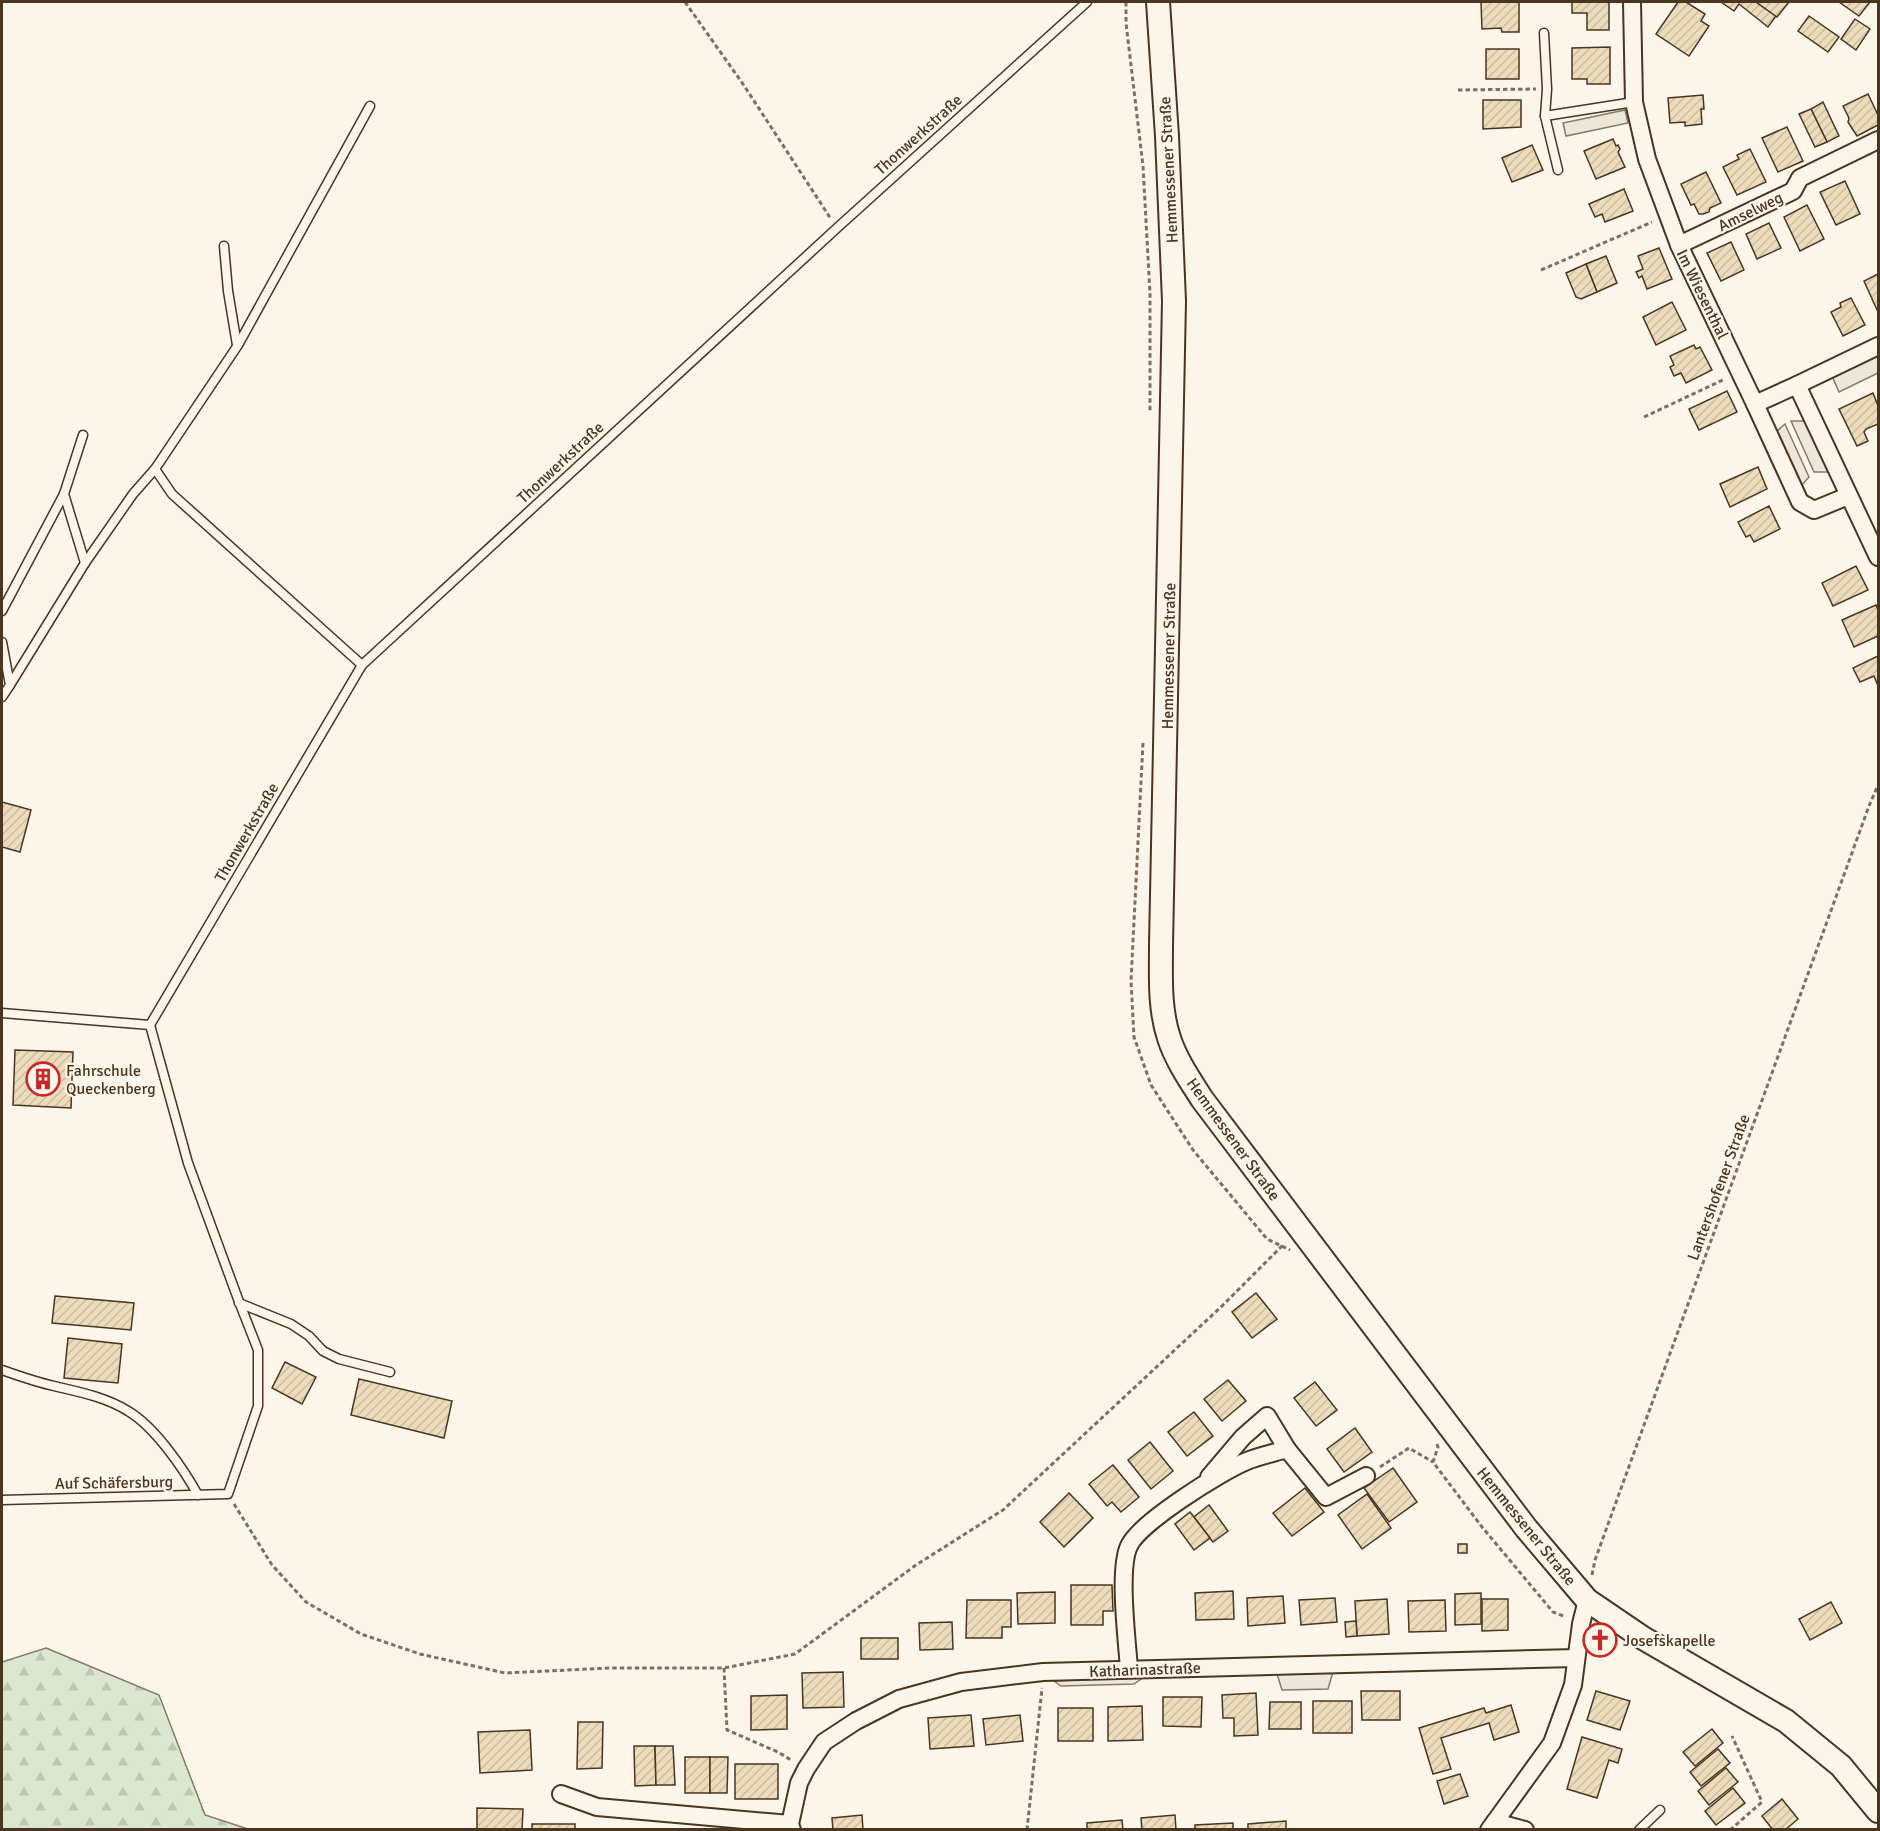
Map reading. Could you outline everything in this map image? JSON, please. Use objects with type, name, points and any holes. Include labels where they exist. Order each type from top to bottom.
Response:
[{"type":"main road","name":"Hemmessener Straße","points":[[1158,2],[1167,136],[1174,301],[1161,945],[1163,1013],[1169,1038],[1182,1069],[1299,1242],[1526,1528],[1587,1600],[1643,1638],[1786,1721],[1841,1766],[1878,1811]]},
{"type":"street","name":"Im Wiesenthal","points":[[1632,2],[1634,102],[1647,159],[1679,245],[1800,502],[1814,510],[1848,496]]},
{"type":"street","name":"Amselweg","points":[[1679,245],[1793,191],[1800,178],[1878,140]]},
{"type":"street","points":[[1755,404],[1878,346]]},
{"type":"street","points":[[1797,385],[1878,557]]},
{"type":"street","points":[[1202,1485],[1243,1437],[1268,1416],[1287,1449],[1326,1497],[1366,1476]]},
{"type":"street","points":[[1129,1669],[1123,1565],[1129,1545],[1144,1527],[1202,1485],[1248,1460],[1287,1449]]},
{"type":"street","points":[[1525,1830],[1492,1826],[1552,1743],[1573,1685],[1581,1624],[1587,1600]]},
{"type":"street","name":"Katharinastraße","points":[[791,1827],[799,1783],[824,1742],[856,1720],[899,1699],[961,1682],[1043,1672],[1576,1658]]},
{"type":"street","points":[[561,1794],[597,1807],[791,1827]]},
{"type":"lane","name":"Thonwerkstraße","points":[[150,1025],[362,665],[837,228],[1087,2]]},
{"type":"lane","points":[[1545,33],[1547,89],[1545,116],[1558,170]]},
{"type":"lane","points":[[1545,116],[1634,102]]},
{"type":"lane","points":[[2,697],[85,563],[133,494],[155,469],[238,345],[370,106]]},
{"type":"lane","points":[[224,246],[228,291],[238,345]]},
{"type":"lane","points":[[2,610],[64,494],[83,435]]},
{"type":"lane","points":[[155,469],[172,494],[362,665]]},
{"type":"lane","points":[[64,494],[85,563]]},
{"type":"lane","points":[[2,642],[10,685]]},
{"type":"lane","points":[[2,1013],[150,1025],[188,1163],[258,1350],[258,1406],[228,1494]]},
{"type":"lane","points":[[239,1303],[291,1324],[309,1336],[322,1351],[339,1359],[390,1372]]},
{"type":"lane","points":[[2,1370],[105,1400],[129,1411],[171,1454],[184,1470],[198,1495]]},
{"type":"lane","name":"Auf Schäfersburg","points":[[2,1500],[228,1494]]},
{"type":"lane","points":[[1640,1830],[1660,1810]]},
{"type":"path","points":[[685,2],[743,84],[837,228]]},
{"type":"path","points":[[1458,90],[1547,89]]},
{"type":"path","points":[[1541,270],[1667,216]]},
{"type":"path","points":[[1644,417],[1740,371]]},
{"type":"path","name":"Lantershofener Straße","points":[[1587,1600],[1595,1560],[1878,785]]},
{"type":"path","points":[[1281,1246],[1299,1242]]},
{"type":"path","points":[[228,1494],[272,1565],[306,1602],[361,1634],[420,1654],[506,1672],[610,1668],[724,1668],[795,1654],[916,1565],[1003,1510],[1222,1306],[1281,1246],[1299,1242]]},
{"type":"path","points":[[1433,1462],[1438,1447],[1436,1440]]},
{"type":"path","points":[[1366,1476],[1409,1448],[1433,1462],[1482,1527],[1553,1612],[1581,1624]]},
{"type":"path","points":[[724,1668],[728,1730],[778,1752]]},
{"type":"path","points":[[1027,1830],[1043,1672]]},
{"type":"path","points":[[1730,1830],[1762,1802],[1732,1736]]},
{"type":"green space","points":[[46,1648],[159,1695],[205,1815],[248,1829],[2,1829],[2,1662]]},
{"type":"shaded area","points":[[1625,110],[1628,123],[1566,136],[1563,123]]},
{"type":"shaded area","points":[[1878,354],[1878,373],[1839,392],[1832,376]]},
{"type":"shaded area","points":[[1791,421],[1805,421],[1829,472],[1814,472]]},
{"type":"shaded area","points":[[1785,424],[1809,477],[1800,487],[1774,434]]},
{"type":"shaded area","points":[[1333,1672],[1328,1689],[1282,1690],[1277,1674]]},
{"type":"shaded area","points":[[1144,1677],[1134,1684],[1061,1686],[1054,1681]]},
{"type":"building","points":[[1481,2],[1519,2],[1519,32],[1502,32],[1501,28],[1482,29]]},
{"type":"building","points":[[1572,2],[1609,2],[1609,30],[1587,30],[1587,13],[1572,13]]},
{"type":"building","points":[[1678,2],[1686,2],[1705,14],[1701,21],[1709,26],[1689,56],[1656,34]]},
{"type":"building","points":[[1721,2],[1756,2],[1776,16],[1768,27],[1739,4],[1734,11]]},
{"type":"building","points":[[1756,2],[1789,2],[1777,17]]},
{"type":"building","points":[[1839,2],[1870,2],[1859,16]]},
{"type":"building","points":[[1809,16],[1839,37],[1828,52],[1798,31]]},
{"type":"building","points":[[1855,19],[1870,29],[1856,50],[1841,39]]},
{"type":"building","points":[[1610,47],[1610,84],[1587,84],[1587,79],[1572,79],[1572,48]]},
{"type":"building","points":[[1486,49],[1519,49],[1519,79],[1486,79]]},
{"type":"building","points":[[1868,94],[1878,115],[1878,125],[1857,136],[1848,122],[1849,118],[1843,106]]},
{"type":"building","points":[[1703,95],[1702,124],[1685,126],[1685,122],[1670,123],[1668,98]]},
{"type":"building","points":[[1483,100],[1521,100],[1521,127],[1483,129]]},
{"type":"building","points":[[1823,102],[1839,136],[1827,142],[1811,109]]},
{"type":"building","points":[[1811,109],[1827,142],[1815,147],[1799,114]]},
{"type":"building","points":[[1787,127],[1803,161],[1778,172],[1762,138]]},
{"type":"building","points":[[1613,139],[1620,149],[1618,152],[1625,167],[1596,179],[1584,151]]},
{"type":"building","points":[[1532,145],[1543,170],[1512,182],[1502,158]]},
{"type":"building","points":[[1750,149],[1766,182],[1737,195],[1723,167],[1739,159],[1737,155]]},
{"type":"building","points":[[1706,172],[1721,203],[1710,208],[1709,212],[1699,214],[1694,204],[1691,205],[1681,184]]},
{"type":"building","points":[[1845,181],[1860,214],[1836,225],[1820,192]]},
{"type":"building","points":[[1624,189],[1633,211],[1605,222],[1602,214],[1595,217],[1589,204]]},
{"type":"building","points":[[1807,205],[1824,239],[1800,251],[1784,217]]},
{"type":"building","points":[[1769,223],[1781,248],[1757,259],[1746,234]]},
{"type":"building","points":[[1731,242],[1744,270],[1721,281],[1707,253]]},
{"type":"building","points":[[1659,248],[1672,279],[1647,289],[1642,276],[1639,278],[1636,272],[1643,269],[1638,256]]},
{"type":"building","points":[[1606,256],[1617,283],[1597,292],[1586,264]]},
{"type":"building","points":[[1586,264],[1597,292],[1581,299],[1576,297],[1566,273]]},
{"type":"building","points":[[1878,274],[1878,312],[1864,281]]},
{"type":"building","points":[[1851,298],[1865,325],[1843,336],[1831,312],[1841,307],[1840,303]]},
{"type":"building","points":[[1672,302],[1686,330],[1656,345],[1643,317]]},
{"type":"building","points":[[1694,345],[1696,349],[1700,347],[1712,370],[1686,383],[1681,373],[1674,376],[1670,367],[1674,365],[1670,356]]},
{"type":"building","points":[[1727,391],[1737,412],[1699,430],[1689,409]]},
{"type":"building","points":[[1873,393],[1878,406],[1878,424],[1866,429],[1864,432],[1868,441],[1857,446],[1839,409]]},
{"type":"building","points":[[1758,467],[1767,489],[1730,507],[1720,484]]},
{"type":"building","points":[[1769,506],[1780,529],[1754,542],[1750,535],[1746,537],[1738,522]]},
{"type":"building","points":[[1856,566],[1868,590],[1833,606],[1822,583]]},
{"type":"building","points":[[1876,605],[1878,636],[1854,647],[1842,620]]},
{"type":"building","points":[[1878,656],[1878,686],[1874,676],[1860,682],[1853,668]]},
{"type":"building","points":[[2,802],[31,810],[20,852],[2,847]]},
{"type":"building","name":"Fahrschule Queckenberg","points":[[15,1050],[73,1052],[71,1108],[13,1105]]},
{"type":"building","points":[[1256,1293],[1277,1319],[1252,1338],[1232,1312]]},
{"type":"building","points":[[55,1296],[134,1303],[131,1330],[52,1323]]},
{"type":"building","points":[[68,1338],[122,1344],[118,1383],[64,1378]]},
{"type":"building","points":[[285,1362],[316,1377],[302,1404],[272,1388]]},
{"type":"building","points":[[359,1379],[452,1401],[444,1438],[351,1415]]},
{"type":"building","points":[[1228,1380],[1246,1401],[1222,1421],[1204,1399]]},
{"type":"building","points":[[1315,1382],[1337,1410],[1316,1426],[1294,1398]]},
{"type":"building","points":[[1194,1412],[1213,1436],[1187,1456],[1168,1432]]},
{"type":"building","points":[[1355,1428],[1372,1452],[1344,1472],[1327,1449]]},
{"type":"building","points":[[1150,1442],[1173,1471],[1151,1489],[1128,1460]]},
{"type":"building","points":[[1113,1465],[1139,1497],[1121,1512],[1112,1502],[1107,1506],[1089,1484]]},
{"type":"building","points":[[1393,1468],[1417,1502],[1389,1522],[1364,1488]]},
{"type":"building","points":[[1305,1488],[1324,1512],[1292,1536],[1273,1513]]},
{"type":"building","points":[[1069,1493],[1093,1518],[1064,1547],[1040,1522]]},
{"type":"building","points":[[1367,1494],[1391,1528],[1362,1549],[1338,1515]]},
{"type":"building","points":[[1209,1505],[1228,1531],[1213,1542],[1194,1517]]},
{"type":"building","points":[[1190,1512],[1210,1538],[1194,1550],[1175,1524]]},
{"type":"building","points":[[1458,1544],[1467,1544],[1467,1553],[1458,1553]]},
{"type":"building","points":[[1071,1585],[1112,1585],[1113,1611],[1103,1611],[1103,1625],[1071,1625]]},
{"type":"building","points":[[1233,1591],[1234,1619],[1196,1620],[1195,1593]]},
{"type":"building","points":[[1055,1592],[1055,1623],[1018,1624],[1017,1593]]},
{"type":"building","points":[[1481,1593],[1481,1624],[1455,1625],[1455,1594]]},
{"type":"building","points":[[1283,1596],[1285,1623],[1248,1626],[1247,1598]]},
{"type":"building","points":[[1335,1598],[1337,1622],[1301,1625],[1299,1600]]},
{"type":"building","points":[[1387,1599],[1389,1634],[1357,1636],[1355,1601]]},
{"type":"building","points":[[1482,1599],[1508,1599],[1508,1630],[1482,1631]]},
{"type":"building","points":[[967,1600],[1011,1600],[1011,1627],[1002,1627],[1002,1638],[966,1638]]},
{"type":"building","points":[[1445,1600],[1446,1631],[1409,1632],[1408,1601]]},
{"type":"building","points":[[1831,1602],[1842,1623],[1810,1640],[1799,1619]]},
{"type":"building","points":[[1356,1621],[1357,1636],[1346,1637],[1345,1622]]},
{"type":"building","points":[[952,1622],[953,1649],[920,1650],[919,1623]]},
{"type":"building","name":"Josefskapelle","points":[[1592,1637],[1607,1638],[1607,1642],[1604,1646],[1594,1648]]},
{"type":"building","points":[[861,1638],[898,1638],[898,1659],[861,1659]]},
{"type":"building","points":[[843,1672],[844,1707],[803,1708],[802,1673]]},
{"type":"building","points":[[1361,1691],[1400,1691],[1400,1720],[1362,1720]]},
{"type":"building","points":[[1596,1691],[1630,1701],[1620,1730],[1587,1720]]},
{"type":"building","points":[[1256,1693],[1258,1735],[1234,1736],[1234,1718],[1223,1718],[1222,1695]]},
{"type":"building","points":[[787,1695],[787,1729],[751,1730],[751,1696]]},
{"type":"building","points":[[1163,1697],[1202,1697],[1201,1727],[1163,1726]]},
{"type":"building","points":[[1313,1701],[1352,1701],[1352,1733],[1313,1733]]},
{"type":"building","points":[[1270,1702],[1301,1702],[1301,1729],[1269,1729]]},
{"type":"building","points":[[1511,1705],[1519,1732],[1494,1740],[1489,1723],[1441,1738],[1451,1769],[1433,1774],[1419,1728],[1484,1708],[1486,1713]]},
{"type":"building","points":[[1142,1706],[1143,1740],[1108,1741],[1108,1707]]},
{"type":"building","points":[[1058,1708],[1093,1708],[1093,1741],[1058,1741]]},
{"type":"building","points":[[971,1715],[974,1746],[930,1749],[928,1718]]},
{"type":"building","points":[[1020,1715],[1023,1741],[986,1745],[983,1719]]},
{"type":"building","points":[[578,1722],[603,1722],[602,1768],[577,1769]]},
{"type":"building","points":[[1712,1729],[1723,1743],[1695,1766],[1683,1752]]},
{"type":"building","points":[[530,1730],[532,1770],[480,1773],[478,1732]]},
{"type":"building","points":[[1582,1737],[1622,1749],[1618,1763],[1609,1760],[1597,1798],[1567,1789]]},
{"type":"building","points":[[634,1746],[655,1746],[656,1785],[635,1786]]},
{"type":"building","points":[[655,1746],[673,1746],[675,1785],[656,1785]]},
{"type":"building","points":[[1718,1749],[1730,1763],[1701,1786],[1690,1772]]},
{"type":"building","points":[[685,1757],[710,1757],[710,1793],[685,1793]]},
{"type":"building","points":[[710,1757],[728,1757],[727,1793],[710,1793]]},
{"type":"building","points":[[735,1764],[778,1764],[778,1799],[735,1799]]},
{"type":"building","points":[[1726,1768],[1738,1782],[1709,1805],[1698,1791]]},
{"type":"building","points":[[1460,1774],[1468,1796],[1444,1804],[1437,1781]]},
{"type":"building","points":[[1733,1788],[1745,1803],[1716,1825],[1705,1811]]},
{"type":"building","points":[[1782,1799],[1798,1819],[1785,1830],[1773,1830],[1762,1816]]},
{"type":"building","points":[[477,1808],[523,1809],[522,1830],[477,1830]]},
{"type":"building","points":[[862,1815],[863,1830],[833,1830],[832,1818]]},
{"type":"building","points":[[1175,1815],[1176,1830],[1142,1830],[1141,1818]]},
{"type":"building","points":[[1122,1820],[1123,1830],[1087,1830],[1087,1823]]},
{"type":"building","points":[[1286,1821],[1286,1830],[1248,1830],[1248,1824]]},
{"type":"building","points":[[1233,1823],[1233,1830],[1195,1830],[1195,1825]]},
{"type":"building","points":[[532,1824],[575,1824],[575,1830],[532,1830]]},
{"type":"place","name":"Fahrschule Queckenberg","points":[[43,1079]]},
{"type":"place","name":"Josefskapelle","points":[[1600,1640]]}]
